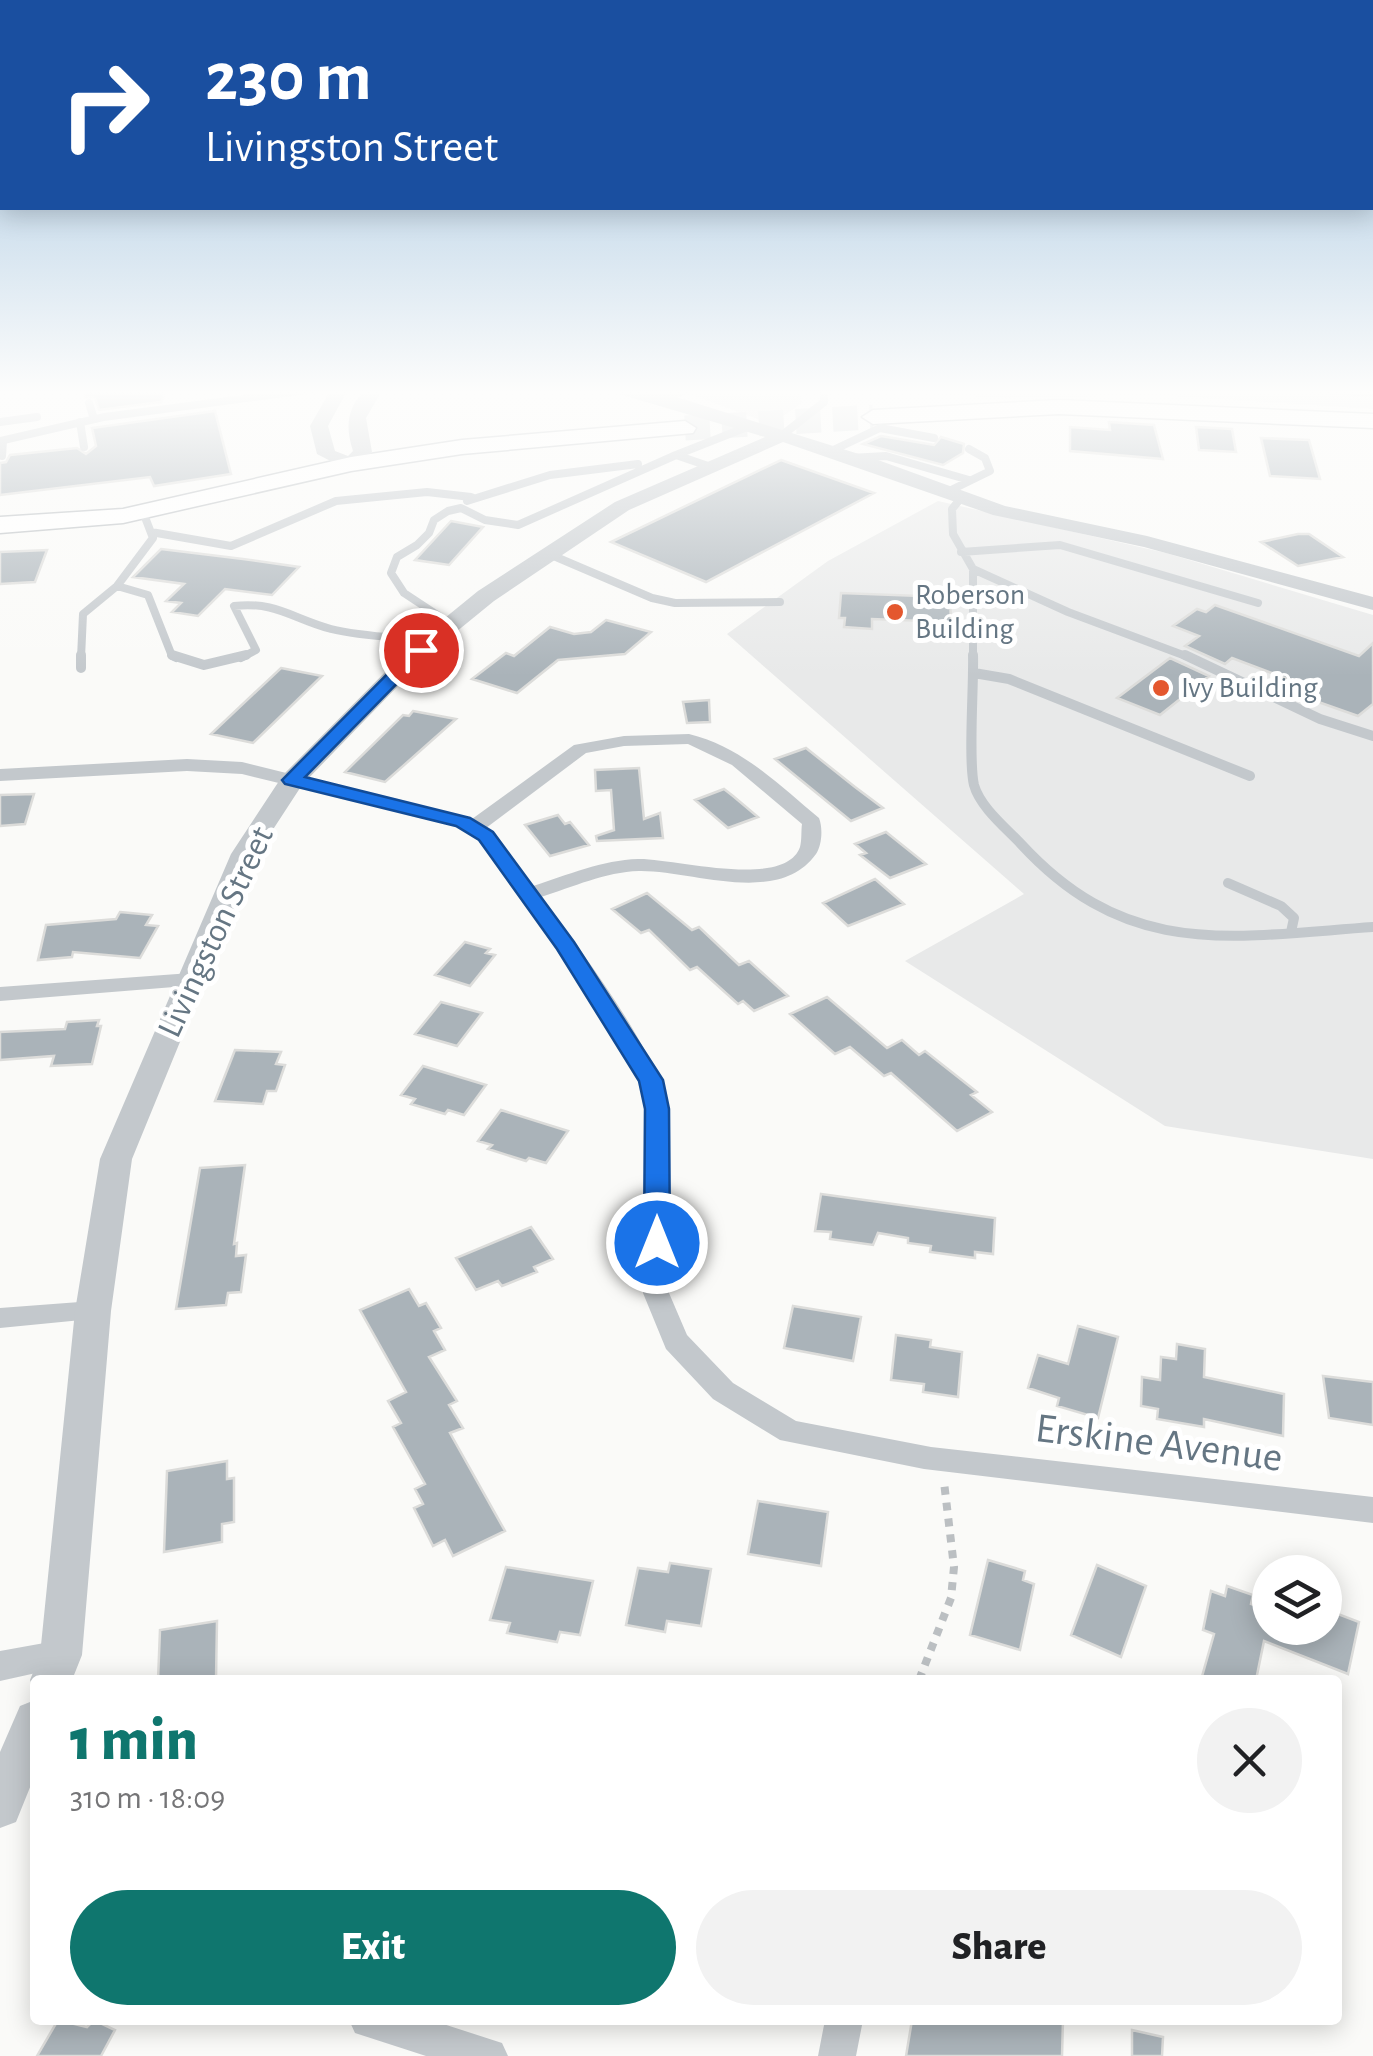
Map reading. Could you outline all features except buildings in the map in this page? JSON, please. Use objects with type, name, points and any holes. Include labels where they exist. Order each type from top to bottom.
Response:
[{"type":"main road","points":[[0,525],[147,522],[278,485]]},
{"type":"street","name":"Livingston Street","points":[[56,1668],[93,1311],[116,1159],[244,854],[292,780],[441,632],[622,506],[670,485]]},
{"type":"street","points":[[942,485],[1373,604]]},
{"type":"street","points":[[0,775],[187,765],[242,768],[417,810],[473,828],[580,749],[624,741],[689,739],[711,745],[738,761],[812,822],[814,842],[803,861],[782,874],[750,876],[638,864],[529,894]]},
{"type":"street","name":"Erskine Avenue","points":[[473,828],[486,836],[529,894],[621,1028],[651,1080],[657,1109],[656,1293],[676,1341],[723,1391],[790,1432],[860,1447],[1373,1510]]},
{"type":"street","points":[[0,994],[191,980]]},
{"type":"street","points":[[0,1318],[93,1311]]},
{"type":"street","points":[[0,1666],[56,1668]]},
{"type":"street","points":[[0,1806],[30,1733]]},
{"type":"street","points":[[385,2025],[489,2056]]},
{"type":"street","points":[[837,2056],[843,2025]]},
{"type":"lane","points":[[147,522],[231,546],[336,501],[426,492],[470,497],[514,485]]},
{"type":"lane","points":[[461,508],[485,520],[518,524],[604,485]]},
{"type":"lane","points":[[969,485],[959,490],[952,509],[954,534],[973,568],[1068,612],[1216,667],[1253,690],[1320,719],[1373,736]]},
{"type":"lane","points":[[441,632],[404,593],[391,573],[397,557],[429,533],[434,520],[461,508],[470,497]]},
{"type":"lane","points":[[81,668],[84,614],[117,586],[153,538],[147,522]]},
{"type":"lane","points":[[961,552],[1060,545],[1258,604]]},
{"type":"lane","points":[[549,554],[664,600],[780,602]]},
{"type":"lane","points":[[973,568],[974,784],[986,805],[1067,892],[1113,918],[1170,933],[1373,927]]},
{"type":"lane","points":[[117,586],[148,595],[172,656],[192,666],[234,663],[256,650],[234,606],[256,603],[288,608],[316,625],[441,632]]},
{"type":"lane","points":[[974,673],[1009,679],[1250,776]]},
{"type":"lane","points":[[1228,883],[1281,906],[1294,918],[1290,932]]},
{"type":"path","points":[[921,1675],[951,1598],[954,1567],[935,1458]]},
{"type":"shaded area","points":[[938,501],[1166,553],[1373,615],[1373,1159],[1165,1126],[905,961],[1024,894],[727,634],[828,561]]},
{"type":"place","name":"Roberson Building","points":[[895,612]]},
{"type":"place","name":"Ivy Building","points":[[1161,688]]},
{"type":"route","points":[[421,650],[292,780],[463,822],[486,836],[566,946],[651,1080],[657,1109],[657,1243]]}]
